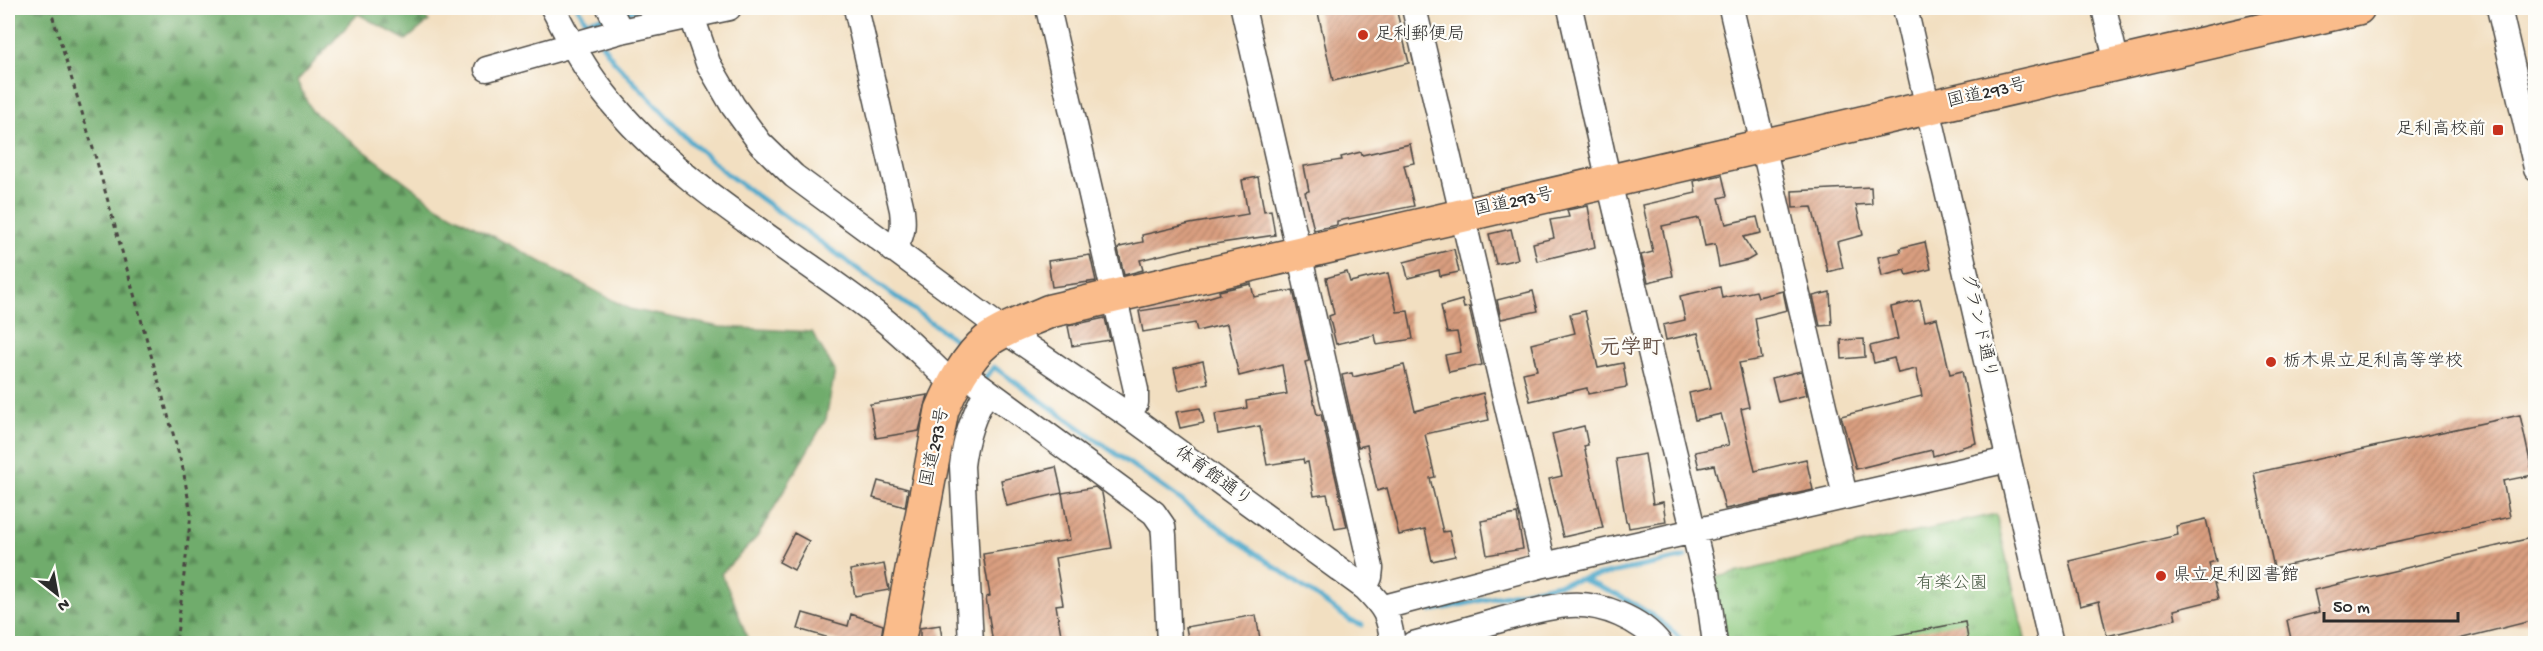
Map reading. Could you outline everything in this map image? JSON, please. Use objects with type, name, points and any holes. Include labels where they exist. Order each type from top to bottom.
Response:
[{"type":"highway","name":"国道293号","points":[[898,644],[942,410],[967,382],[987,341],[1050,311],[1115,294],[2117,64],[2304,13],[2358,8]]},
{"type":"street","points":[[553,8],[578,45],[604,94],[655,147],[712,195],[967,382],[1154,513],[1163,526],[1169,644]]},
{"type":"street","points":[[609,8],[617,33]]},
{"type":"street","points":[[488,69],[691,12],[729,8]]},
{"type":"street","points":[[856,8],[902,210],[904,228],[901,239],[893,250]]},
{"type":"street","points":[[1048,8],[1136,390],[1136,403],[1128,416]]},
{"type":"street","points":[[1243,8],[1371,568],[1365,588]]},
{"type":"street","points":[[1414,8],[1544,565]]},
{"type":"street","points":[[1570,8],[1609,182],[1708,591],[1715,644]]},
{"type":"street","points":[[1731,8],[1845,496]]},
{"type":"street","name":"グランド通り","points":[[1905,8],[2051,644]]},
{"type":"street","points":[[2104,8],[2117,64]]},
{"type":"street","points":[[2499,8],[2535,168]]},
{"type":"street","name":"体育館通り","points":[[691,12],[699,42],[720,85],[760,143],[794,176],[1006,332],[1128,416],[1365,588],[1383,607],[1390,625],[1392,644]]},
{"type":"street","points":[[967,382],[976,411],[965,441],[963,466],[971,644]]},
{"type":"street","points":[[1383,607],[1544,565],[2008,460]]},
{"type":"street","points":[[1413,644],[1529,612],[1570,604],[1597,608],[1626,617],[1642,626],[1660,644]]},
{"type":"path","points":[[50,8],[102,177],[183,469],[191,513],[176,644]]},
{"type":"green space","points":[[8,8],[414,8],[429,21],[406,40],[358,14],[297,81],[312,111],[437,206],[629,309],[720,327],[812,332],[835,371],[826,419],[757,537],[721,574],[749,643],[8,643]]},
{"type":"green space","name":"有楽公園","points":[[1996,514],[2026,643],[1722,643],[1713,578]]},
{"type":"building","name":"足利郵便局","points":[[1317,8],[1396,8],[1409,63],[1333,81]]},
{"type":"building","points":[[1410,144],[1414,163],[1404,165],[1414,206],[1337,221],[1337,225],[1314,230],[1305,192],[1309,191],[1304,166],[1342,160],[1341,157],[1361,152],[1362,155]]},
{"type":"building","points":[[1722,175],[1727,196],[1719,198],[1726,224],[1757,217],[1761,233],[1743,237],[1755,256],[1719,267],[1715,244],[1705,246],[1699,218],[1662,226],[1673,276],[1648,282],[1641,255],[1653,252],[1643,205],[1696,193],[1694,181]]},
{"type":"building","points":[[1258,177],[1264,211],[1271,210],[1275,235],[1194,247],[1140,260],[1143,270],[1124,275],[1118,249],[1120,247],[1143,242],[1142,235],[1248,214],[1242,180]]},
{"type":"building","points":[[1871,187],[1872,204],[1856,205],[1863,235],[1837,242],[1843,268],[1828,272],[1812,207],[1793,208],[1792,191]]},
{"type":"building","points":[[1588,206],[1595,247],[1537,261],[1533,243],[1554,238],[1550,220],[1569,217],[1567,210]]},
{"type":"building","points":[[1511,229],[1518,259],[1496,264],[1489,234]]},
{"type":"building","points":[[1925,242],[1931,269],[1907,275],[1905,270],[1882,276],[1878,257],[1901,252],[1900,248]]},
{"type":"building","points":[[1454,249],[1459,272],[1440,276],[1439,270],[1408,278],[1404,262]]},
{"type":"building","points":[[1090,255],[1096,281],[1052,287],[1048,261]]},
{"type":"building","points":[[1347,272],[1350,282],[1388,273],[1397,312],[1408,311],[1413,339],[1377,345],[1375,335],[1336,344],[1329,316],[1334,314],[1326,278]]},
{"type":"building","points":[[1251,284],[1254,297],[1293,290],[1309,361],[1305,362],[1317,415],[1321,414],[1347,527],[1335,529],[1327,494],[1314,496],[1308,462],[1304,463],[1303,459],[1267,465],[1260,426],[1218,434],[1215,414],[1247,408],[1246,401],[1287,394],[1282,365],[1239,376],[1227,324],[1197,331],[1195,323],[1143,332],[1139,311],[1190,303],[1220,294],[1219,291]]},
{"type":"building","points":[[1720,287],[1722,298],[1756,291],[1758,297],[1783,291],[1787,310],[1755,318],[1762,359],[1739,363],[1749,407],[1741,409],[1755,471],[1806,459],[1813,490],[1725,509],[1714,465],[1699,468],[1695,452],[1729,445],[1721,414],[1695,420],[1689,393],[1711,388],[1698,333],[1666,340],[1663,325],[1685,320],[1680,296]]},
{"type":"building","points":[[1533,291],[1538,311],[1501,319],[1497,300]]},
{"type":"building","points":[[1830,292],[1832,325],[1820,326],[1813,296]]},
{"type":"building","points":[[1462,300],[1464,308],[1469,307],[1482,365],[1449,372],[1445,355],[1461,352],[1457,332],[1447,333],[1441,306]]},
{"type":"building","points":[[1920,300],[1925,321],[1937,318],[1950,374],[1962,371],[1976,443],[1933,456],[1932,450],[1856,469],[1841,416],[1922,396],[1916,369],[1898,373],[1894,358],[1874,363],[1870,346],[1898,339],[1891,307]]},
{"type":"building","points":[[1585,311],[1598,368],[1623,363],[1627,387],[1588,394],[1587,388],[1530,401],[1523,373],[1537,370],[1531,344],[1575,333],[1570,314]]},
{"type":"building","points":[[1105,318],[1110,340],[1072,346],[1068,326]]},
{"type":"building","points":[[1864,339],[1865,357],[1842,359],[1841,340]]},
{"type":"building","points":[[1203,361],[1208,383],[1179,390],[1174,368]]},
{"type":"building","points":[[1404,365],[1415,411],[1483,393],[1489,420],[1425,434],[1435,477],[1430,478],[1443,532],[1449,531],[1455,556],[1432,561],[1425,529],[1399,535],[1387,488],[1377,491],[1367,445],[1358,447],[1342,375],[1352,373],[1353,377]]},
{"type":"building","points":[[1801,371],[1807,395],[1778,402],[1772,378]]},
{"type":"building","points":[[928,395],[919,431],[876,438],[870,404]]},
{"type":"building","points":[[1200,408],[1204,423],[1180,428],[1176,412]]},
{"type":"building","points":[[2520,415],[2533,475],[2503,481],[2510,517],[2274,568],[2254,473]]},
{"type":"building","points":[[1584,426],[1588,445],[1584,446],[1603,528],[1563,537],[1549,479],[1562,476],[1552,434]]},
{"type":"building","points":[[1645,454],[1653,504],[1663,502],[1666,522],[1629,528],[1626,522],[1616,459]]},
{"type":"building","points":[[1056,467],[1062,493],[1007,506],[1001,480]]},
{"type":"building","points":[[878,481],[908,489],[905,507],[873,498]]},
{"type":"building","points":[[1095,487],[1102,493],[1112,548],[1055,558],[1063,604],[1056,605],[1062,641],[1048,644],[993,644],[986,597],[990,596],[983,554],[1070,540],[1062,493]]},
{"type":"building","points":[[1517,514],[1523,549],[1487,555],[1481,521]]},
{"type":"building","points":[[2206,519],[2216,561],[2209,563],[2218,599],[2174,610],[2176,619],[2107,636],[2099,601],[2080,606],[2069,561],[2178,535],[2176,526]]},
{"type":"building","points":[[794,533],[809,541],[794,570],[779,562]]},
{"type":"building","points":[[2535,537],[2535,620],[2439,644],[2292,644],[2287,620],[2319,612],[2314,590]]},
{"type":"building","points":[[884,564],[889,590],[855,596],[850,570]]},
{"type":"building","points":[[803,613],[848,626],[851,614],[883,625],[880,644],[850,644],[798,629]]},
{"type":"building","points":[[1256,615],[1260,639],[1234,644],[1189,644],[1186,627]]},
{"type":"building","points":[[1965,622],[1969,644],[1894,643],[1893,636]]},
{"type":"building","points":[[940,625],[943,644],[920,644],[920,628]]},
{"type":"waterway","points":[[578,8],[593,32]]},
{"type":"waterway","points":[[618,14],[646,8]]},
{"type":"waterway","points":[[586,21],[606,17]]},
{"type":"waterway","points":[[602,44],[614,61],[691,142],[727,174],[958,342]]},
{"type":"waterway","points":[[984,380],[994,367],[1351,621],[1362,625]]},
{"type":"waterway","points":[[1431,611],[1686,557]]},
{"type":"waterway","points":[[1580,579],[1607,590],[1650,614],[1685,644]]},
{"type":"place","name":"足利郵便局","points":[[1363,35]]},
{"type":"place","name":"足利高校前","points":[[2498,130]]},
{"type":"place","name":"栃木県立足利高等学校","points":[[2271,362]]},
{"type":"place","name":"県立足利図書館","points":[[2161,576]]},
{"type":"district","name":"元学町","points":[[1631,349]]}]
